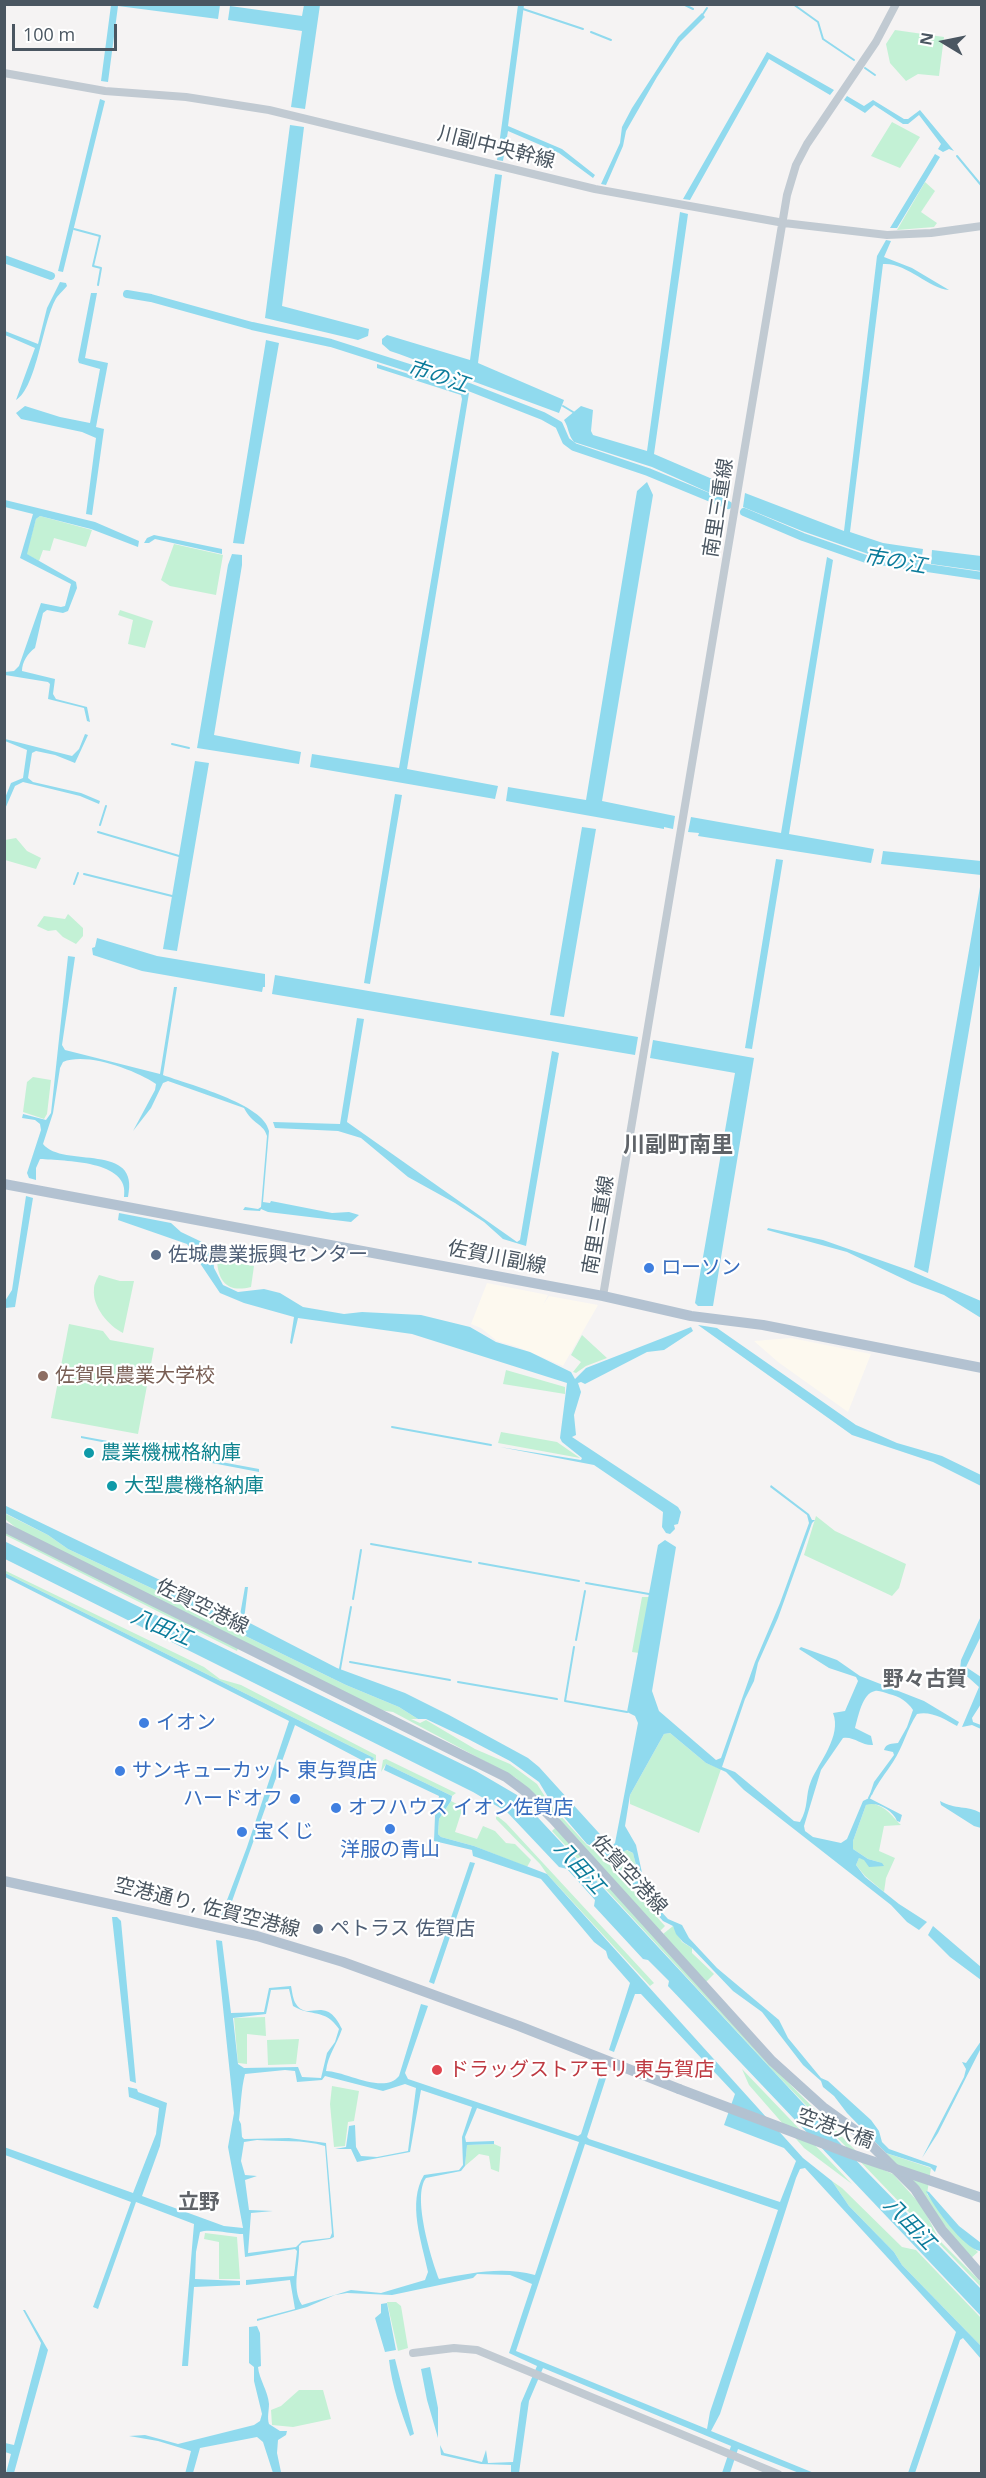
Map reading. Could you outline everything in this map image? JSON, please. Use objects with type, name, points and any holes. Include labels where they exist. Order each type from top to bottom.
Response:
[{"type":"main road","name":"佐賀川副線","points":[[4,1184],[603,1296],[691,1316],[764,1325],[981,1368]]},
{"type":"main road","name":"佐賀空港線","points":[[4,1527],[506,1777],[526,1792],[772,2061],[823,2108],[859,2133],[915,2189],[942,2230],[981,2276]]},
{"type":"main road","name":"空港通り, 佐賀空港線","points":[[4,1881],[257,1936],[343,1962],[519,2026],[679,2089]]},
{"type":"main road","name":"空港大橋","points":[[679,2089],[851,2154],[981,2198]]},
{"type":"street","name":"南里三重線","points":[[603,1296],[787,195],[796,165],[813,135],[876,42],[896,4]]},
{"type":"street","name":"川副中央幹線","points":[[4,73],[105,92],[186,97],[269,110],[595,189],[783,223],[887,235],[931,233],[981,226]]},
{"type":"street","points":[[413,2353],[465,2347],[477,2350],[778,2474]]},
{"type":"shaded area","points":[[487,1283],[548,1295],[543,1305],[549,1296],[598,1305],[563,1366],[518,1347],[497,1341],[481,1328],[471,1324]]},
{"type":"shaded area","points":[[791,1338],[871,1354],[848,1412],[778,1362],[754,1341]]},
{"type":"green space","points":[[895,30],[944,37],[939,76],[918,74],[906,81],[890,63],[886,44]]},
{"type":"green space","points":[[892,122],[920,137],[900,168],[871,156]]},
{"type":"green space","points":[[925,182],[935,191],[921,212],[937,223],[934,227],[897,230]]},
{"type":"green space","points":[[40,516],[92,530],[86,547],[54,538],[50,551],[43,550],[39,561],[26,554],[36,519]]},
{"type":"green space","points":[[174,544],[223,555],[216,595],[170,586],[161,580]]},
{"type":"green space","points":[[120,610],[153,621],[145,648],[128,644],[133,620],[118,615]]},
{"type":"green space","points":[[16,838],[27,851],[41,858],[36,869],[5,860],[5,840]]},
{"type":"green space","points":[[68,914],[83,928],[83,936],[76,944],[56,930],[48,931],[37,926],[44,916],[65,919]]},
{"type":"green space","points":[[33,1077],[51,1080],[47,1114],[44,1119],[23,1112],[27,1082]]},
{"type":"green space","points":[[217,1260],[254,1266],[251,1287],[236,1288],[226,1284],[222,1280]]},
{"type":"green space","points":[[99,1275],[120,1281],[134,1281],[123,1333],[107,1321],[96,1302],[94,1287]]},
{"type":"green space","points":[[69,1324],[103,1331],[110,1340],[154,1348],[138,1434],[51,1418]]},
{"type":"green space","points":[[582,1335],[607,1358],[586,1366],[576,1373],[573,1372],[581,1362],[571,1355]]},
{"type":"green space","points":[[506,1370],[565,1387],[565,1394],[503,1384]]},
{"type":"green space","points":[[501,1432],[557,1442],[580,1458],[498,1443]]},
{"type":"green space","points":[[4,1513],[48,1535],[68,1549],[194,1608],[225,1626],[346,1685],[399,1707],[418,1719],[411,1719],[420,1723],[426,1720],[475,1749],[510,1764],[537,1784],[549,1803],[587,1845],[597,1851],[665,1926],[660,1931],[516,1778],[393,1712],[379,1710],[24,1534],[5,1519]]},
{"type":"green space","points":[[816,1516],[835,1531],[906,1564],[899,1588],[892,1596],[804,1555]]},
{"type":"green space","points":[[4,1531],[238,1648],[237,1651],[5,1535]]},
{"type":"green space","points":[[4,1570],[204,1667],[220,1679],[241,1685],[376,1755],[376,1768],[371,1765],[374,1758],[5,1573]]},
{"type":"green space","points":[[642,1597],[649,1597],[639,1653],[632,1652]]},
{"type":"green space","points":[[670,1733],[706,1763],[721,1769],[699,1833],[630,1804],[630,1795],[664,1734]]},
{"type":"green space","points":[[386,1759],[456,1793],[452,1796],[386,1764],[381,1772],[383,1760]]},
{"type":"green space","points":[[451,1801],[463,1807],[455,1832],[477,1839],[483,1826],[495,1831],[506,1843],[515,1844],[531,1860],[527,1867],[474,1846],[441,1837],[438,1834],[439,1819]]},
{"type":"green space","points":[[869,1803],[884,1808],[901,1825],[884,1826],[879,1851],[895,1858],[886,1878],[884,1892],[856,1865],[859,1858],[882,1863],[868,1859],[853,1849],[853,1841],[866,1805]]},
{"type":"green space","points":[[496,1815],[506,1823],[654,1983],[650,1986],[540,1864],[496,1819]]},
{"type":"green space","points":[[556,1827],[778,2072],[868,2163],[893,2174],[922,2206],[940,2241],[981,2282],[981,2287],[776,2074],[552,1831]]},
{"type":"green space","points":[[626,1850],[633,1853],[638,1873],[636,1878],[625,1875],[615,1860],[618,1854]]},
{"type":"green space","points":[[673,1926],[682,1942],[692,1948],[692,1953],[714,1974],[706,1982],[663,1934]]},
{"type":"green space","points":[[265,2017],[266,2036],[247,2034],[247,2064],[238,2063],[234,2018]]},
{"type":"green space","points":[[299,2039],[296,2064],[268,2065],[267,2040]]},
{"type":"green space","points":[[742,2069],[852,2184],[804,2148],[749,2085]]},
{"type":"green space","points":[[332,2086],[359,2091],[354,2121],[348,2122],[345,2146],[334,2147],[330,2104]]},
{"type":"green space","points":[[494,2144],[501,2147],[499,2172],[491,2169],[489,2156],[479,2154],[465,2166],[467,2145]]},
{"type":"green space","points":[[886,2153],[931,2168],[927,2194],[953,2229],[978,2252],[971,2258]]},
{"type":"green space","points":[[832,2181],[902,2247],[916,2250],[981,2318],[981,2346],[902,2265],[894,2252],[849,2206]]},
{"type":"green space","points":[[205,2233],[237,2237],[240,2279],[219,2279],[219,2242],[204,2239]]},
{"type":"green space","points":[[387,2302],[396,2302],[401,2306],[408,2348],[398,2351]]},
{"type":"green space","points":[[299,2390],[323,2390],[331,2419],[293,2427],[272,2425],[271,2410],[281,2406]]},
{"type":"water","points":[[111,5],[220,5],[218,19],[118,6],[108,82],[101,81]]},
{"type":"water","points":[[304,5],[320,5],[305,109],[291,107],[302,31],[228,20],[230,6],[302,16]]},
{"type":"water","points":[[518,5],[524,5],[508,126],[562,149],[595,175],[593,178],[559,153],[508,131],[503,161],[497,160]]},
{"type":"water","points":[[702,13],[705,17],[680,42],[657,77],[626,131],[623,146],[606,185],[601,184],[620,143],[622,127],[632,108],[678,37]]},
{"type":"water","points":[[767,52],[834,90],[830,95],[769,59],[690,200],[683,199]]},
{"type":"water","points":[[847,96],[864,106],[873,100],[904,119],[908,119],[920,110],[954,151],[949,149],[943,152],[938,149],[941,144],[919,115],[908,124],[903,124],[874,105],[865,113],[844,100]]},
{"type":"water","points":[[100,99],[105,101],[63,272],[58,271]]},
{"type":"water","points":[[290,125],[304,127],[282,306],[369,329],[368,336],[358,340],[265,318]]},
{"type":"water","points":[[935,154],[940,157],[897,228],[890,228]]},
{"type":"water","points":[[495,174],[502,175],[478,363],[564,400],[559,413],[390,351],[382,344],[382,339],[387,335],[470,360]]},
{"type":"water","points":[[680,212],[688,214],[654,454],[731,487],[728,501],[652,467],[574,442],[564,420],[581,406],[593,410],[591,431],[593,435],[647,451]]},
{"type":"water","points":[[886,240],[891,241],[884,257],[912,268],[949,290],[933,285],[900,267],[883,264],[850,532],[883,543],[923,549],[921,563],[874,556],[802,531],[743,507],[745,493],[844,531],[877,256]]},
{"type":"water","points":[[60,282],[66,283],[67,286],[52,307],[35,368],[23,393],[16,400],[35,348],[5,335],[5,331],[38,344],[47,308]]},
{"type":"water","points":[[91,293],[97,293],[85,358],[108,363],[96,427],[104,429],[92,515],[86,514],[96,438],[82,432],[21,419],[16,413],[25,406],[90,423],[100,369],[79,363],[78,360]]},
{"type":"water","points":[[266,340],[279,343],[244,544],[233,543]]},
{"type":"water","points":[[377,364],[469,393],[407,769],[498,786],[495,799],[310,767],[312,754],[399,768],[462,399],[461,395],[377,368]]},
{"type":"water","points":[[647,482],[653,495],[602,801],[675,816],[673,829],[506,801],[508,787],[586,800],[637,491]]},
{"type":"water","points":[[5,500],[95,522],[139,541],[138,547],[91,529],[40,516],[36,519],[27,554],[76,582],[77,588],[68,611],[63,613],[47,610],[43,613],[35,648],[26,658],[22,671],[55,679],[53,694],[56,699],[87,707],[90,722],[87,721],[84,708],[48,699],[50,684],[48,682],[5,675],[5,672],[14,671],[19,666],[41,603],[65,606],[71,584],[20,558],[33,514],[5,507]]},
{"type":"water","points":[[154,535],[222,549],[222,554],[155,539],[144,543],[147,538]]},
{"type":"water","points":[[932,550],[981,556],[981,571],[931,564]]},
{"type":"water","points":[[232,554],[242,555],[242,565],[214,735],[301,752],[299,764],[197,748],[228,565]]},
{"type":"water","points":[[827,557],[833,560],[789,834],[874,849],[871,863],[698,836],[699,833],[688,832],[691,817],[781,833]]},
{"type":"water","points":[[85,734],[88,735],[75,763],[55,755],[36,751],[32,753],[28,778],[33,782],[81,793],[100,801],[99,804],[80,796],[23,782],[15,786],[5,809],[5,798],[11,783],[23,778],[27,750],[5,739],[72,756],[79,749]]},
{"type":"water","points":[[195,761],[209,763],[177,951],[163,949]]},
{"type":"water","points":[[395,794],[402,795],[370,984],[364,983]]},
{"type":"water","points":[[582,827],[596,829],[564,1017],[550,1015]]},
{"type":"water","points":[[883,851],[981,861],[981,875],[881,864]]},
{"type":"water","points":[[776,859],[783,860],[752,1049],[745,1048]]},
{"type":"water","points":[[980,887],[981,959],[928,1273],[914,1267]]},
{"type":"water","points":[[97,938],[157,956],[265,974],[265,987],[262,992],[142,971],[93,955],[92,948],[95,947]]},
{"type":"water","points":[[68,956],[75,957],[62,1045],[65,1050],[160,1074],[174,987],[177,987],[163,1075],[224,1096],[254,1112],[264,1121],[269,1131],[263,1202],[270,1203],[271,1201],[332,1213],[349,1212],[359,1215],[351,1222],[268,1212],[261,1209],[260,1211],[243,1210],[245,1207],[258,1209],[261,1207],[267,1136],[244,1108],[168,1081],[163,1083],[151,1108],[133,1131],[156,1084],[124,1068],[85,1059],[63,1062],[60,1068],[53,1113],[43,1144],[53,1151],[67,1155],[112,1162],[123,1169],[129,1180],[128,1197],[124,1197],[123,1185],[117,1176],[107,1169],[79,1162],[40,1159],[36,1168],[36,1180],[29,1178],[27,1173],[41,1130],[40,1124],[35,1120],[22,1118],[23,1114],[46,1120],[51,1113]]},
{"type":"water","points":[[275,975],[638,1037],[635,1055],[272,994]]},
{"type":"water","points":[[357,1018],[364,1019],[347,1122],[517,1242],[520,1240],[552,1051],[559,1053],[526,1246],[503,1239],[484,1222],[455,1203],[408,1177],[361,1138],[338,1131],[275,1128],[273,1122],[340,1124]]},
{"type":"water","points":[[653,1040],[754,1058],[713,1306],[698,1306],[695,1303],[735,1073],[650,1058]]},
{"type":"water","points":[[26,1196],[33,1198],[15,1307],[5,1308],[5,1301],[12,1290]]},
{"type":"water","points":[[119,1213],[171,1223],[181,1232],[204,1243],[213,1255],[214,1268],[223,1285],[238,1292],[264,1289],[280,1293],[303,1307],[344,1314],[362,1312],[421,1315],[470,1327],[496,1342],[530,1352],[571,1372],[575,1379],[586,1368],[691,1327],[693,1331],[664,1350],[647,1352],[585,1384],[578,1383],[581,1392],[574,1415],[576,1435],[572,1437],[678,1507],[681,1512],[678,1524],[674,1525],[675,1529],[670,1534],[666,1533],[662,1527],[663,1512],[594,1465],[500,1447],[581,1460],[582,1458],[560,1438],[567,1383],[412,1334],[298,1318],[292,1344],[290,1343],[294,1317],[244,1303],[220,1293],[187,1244],[118,1220]]},
{"type":"water","points":[[768,1228],[823,1240],[911,1271],[981,1301],[981,1318],[944,1295],[912,1283],[847,1252],[767,1230]]},
{"type":"water","points":[[698,1325],[717,1328],[856,1425],[897,1443],[942,1456],[981,1475],[981,1486],[933,1462],[852,1435]]},
{"type":"water","points":[[81,1436],[259,1469],[259,1472],[81,1438]]},
{"type":"water","points":[[771,1485],[809,1514],[812,1520],[815,1520],[778,1618],[758,1663],[754,1681],[745,1699],[722,1767],[735,1772],[794,1821],[800,1822],[805,1811],[811,1781],[832,1740],[835,1722],[833,1713],[845,1711],[858,1681],[856,1677],[829,1668],[799,1649],[801,1647],[837,1660],[860,1676],[924,1701],[959,1722],[957,1726],[933,1715],[917,1714],[896,1756],[872,1795],[870,1794],[874,1782],[894,1755],[893,1752],[884,1750],[890,1744],[898,1743],[913,1710],[896,1696],[878,1691],[871,1693],[861,1706],[855,1728],[871,1736],[873,1745],[851,1738],[843,1738],[821,1770],[804,1826],[805,1831],[813,1837],[841,1843],[847,1839],[863,1801],[869,1798],[902,1815],[900,1822],[884,1807],[874,1804],[866,1805],[853,1841],[853,1849],[884,1866],[869,1867],[864,1860],[859,1858],[856,1865],[865,1877],[899,1904],[927,1922],[919,1930],[907,1922],[891,1905],[744,1790],[726,1772],[706,1763],[670,1733],[664,1734],[630,1795],[625,1826],[636,1845],[647,1896],[668,1919],[682,1925],[689,1938],[717,1968],[779,2020],[788,2038],[821,2078],[828,2081],[871,2120],[879,2131],[882,2142],[889,2149],[937,2166],[935,2172],[930,2167],[886,2153],[823,2087],[821,2081],[803,2065],[762,2012],[733,1991],[692,1948],[683,1942],[673,1926],[663,1921],[599,1849],[587,1844],[551,1802],[539,1782],[510,1761],[426,1719],[418,1719],[399,1707],[346,1685],[225,1626],[194,1608],[68,1549],[48,1535],[5,1513],[4,1505],[237,1617],[240,1615],[245,1587],[248,1587],[244,1620],[337,1668],[405,1693],[528,1758],[539,1767],[608,1843],[613,1845],[638,1723],[635,1716],[627,1712],[658,1545],[665,1540],[676,1547],[652,1691],[659,1711],[716,1760],[721,1758],[755,1662],[780,1603],[809,1523],[807,1515],[770,1487]],"holes":[[[627,1850],[633,1853],[638,1873],[636,1877],[625,1875],[615,1860],[618,1854]]]},
{"type":"water","name":"八田江","points":[[4,1541],[476,1771],[517,1795],[866,2171],[981,2289],[981,2316],[668,1986],[669,1981],[648,1960],[643,1959],[594,1906],[595,1900],[567,1869],[559,1867],[507,1812],[473,1792],[5,1559]]},
{"type":"water","points":[[5,1573],[374,1758],[371,1765],[295,1725],[226,1918],[221,1916],[247,1847],[289,1721],[5,1577]]},
{"type":"water","points":[[981,1616],[981,1636],[966,1667],[981,1677],[981,1704],[972,1718],[973,1722],[981,1725],[981,1729],[972,1725],[962,1727],[979,1687],[960,1670],[961,1660]]},
{"type":"water","points":[[386,1764],[452,1796],[439,1819],[438,1834],[441,1837],[474,1846],[547,1874],[803,2158],[832,2181],[849,2206],[894,2252],[902,2265],[981,2346],[981,2359],[963,2338],[960,2340],[915,2473],[908,2473],[956,2332],[805,2168],[800,2169],[796,2178],[720,2414],[711,2431],[814,2473],[799,2473],[738,2449],[730,2473],[722,2473],[731,2446],[543,2368],[529,2401],[519,2473],[511,2473],[511,2465],[481,2464],[441,2455],[440,2445],[444,2453],[482,2462],[486,2450],[488,2463],[513,2462],[521,2403],[537,2366],[509,2353],[532,2284],[510,2275],[477,2274],[473,2278],[392,2295],[347,2293],[335,2295],[307,2307],[257,2321],[257,2319],[295,2309],[290,2280],[246,2285],[246,2280],[294,2276],[297,2251],[295,2249],[245,2257],[243,2234],[200,2232],[196,2252],[195,2279],[240,2281],[240,2285],[194,2287],[188,2366],[182,2366],[194,2224],[136,2202],[98,2309],[93,2307],[131,2202],[5,2155],[4,2147],[133,2193],[156,2134],[159,2108],[129,2097],[128,2087],[137,2089],[138,2092],[167,2103],[160,2146],[142,2196],[224,2226],[243,2228],[228,2147],[234,2113],[216,1940],[222,1941],[231,2013],[264,2012],[269,1988],[291,1986],[295,2002],[301,2009],[323,2010],[336,2018],[342,2029],[326,2071],[374,2083],[392,2081],[399,2076],[421,2004],[428,2006],[405,2073],[408,2079],[578,2136],[581,2134],[601,2072],[607,2075],[587,2137],[589,2139],[780,2202],[796,2161],[784,2148],[724,2125],[735,2094],[641,1994],[635,1994],[614,2052],[609,2050],[630,1983],[608,1958],[606,1951],[594,1942],[541,1879],[473,1856],[472,1850],[434,1841],[439,1796],[384,1770]],"holes":[[[289,1989],[293,2006],[323,2015],[334,2022],[339,2029],[335,2042],[327,2053],[321,2078],[302,2077],[298,2067],[244,2068],[238,2064],[233,2018],[266,2014],[271,1990]],[[285,2070],[295,2071],[297,2082],[322,2080],[325,2076],[383,2091],[405,2084],[416,2088],[408,2151],[377,2157],[361,2156],[356,2147],[355,2125],[349,2126],[346,2147],[335,2149],[351,2149],[357,2162],[410,2152],[421,2090],[472,2107],[462,2137],[463,2165],[459,2170],[424,2175],[419,2186],[416,2210],[428,2272],[425,2280],[381,2293],[351,2290],[302,2305],[296,2284],[299,2246],[302,2243],[334,2237],[326,2143],[289,2138],[244,2139],[239,2120],[245,2074]],[[477,2108],[579,2142],[535,2275],[499,2271],[439,2279],[424,2227],[422,2187],[426,2178],[461,2171],[465,2166],[467,2145],[494,2144],[494,2141],[466,2142],[465,2137]],[[291,2141],[325,2146],[332,2233],[330,2238],[302,2241],[296,2247],[248,2253],[251,2213],[273,2211],[249,2210],[245,2180],[257,2176],[245,2175],[241,2161],[244,2142]],[[585,2144],[778,2210],[710,2412],[707,2429],[516,2351]]]},
{"type":"water","points":[[940,1801],[981,1813],[981,1828],[941,1805]]},
{"type":"water","points":[[470,1862],[475,1863],[434,1984],[429,1982]]},
{"type":"water","points":[[112,1917],[117,1917],[121,1921],[136,2083],[130,2081]]},
{"type":"water","points":[[933,1926],[981,1967],[981,1980],[950,1957],[928,1935]]},
{"type":"water","points":[[981,2041],[981,2048],[938,2133],[922,2158],[964,2077],[966,2069],[962,2062],[966,2063]]},
{"type":"water","points":[[926,2191],[959,2226],[981,2243],[980,2251],[958,2235],[935,2207]]},
{"type":"water","points":[[387,2303],[396,2350],[385,2352],[375,2318],[381,2313],[381,2304]]},
{"type":"water","points":[[23,2310],[48,2350],[14,2473],[6,2473],[11,2454],[5,2452],[5,2443],[14,2445],[41,2343]]},
{"type":"water","points":[[257,2326],[260,2333],[261,2366],[258,2367],[269,2404],[269,2424],[280,2431],[287,2431],[286,2435],[278,2440],[277,2453],[281,2472],[273,2473],[263,2442],[257,2437],[200,2448],[193,2473],[185,2474],[191,2451],[158,2441],[129,2436],[145,2435],[178,2444],[254,2425],[260,2421],[262,2414],[254,2381],[254,2367],[249,2363],[249,2327]]},
{"type":"water","points":[[395,2359],[414,2434],[410,2436],[392,2380],[389,2360]]},
{"type":"water","points":[[430,2367],[438,2408],[438,2438],[421,2369]]},
{"type":"waterway","points":[[683,4],[693,9]]},
{"type":"waterway","points":[[793,4],[818,22],[823,39],[854,60]]},
{"type":"waterway","points":[[703,14],[707,8]]},
{"type":"waterway","points":[[523,9],[583,29]]},
{"type":"waterway","points":[[591,32],[611,40]]},
{"type":"waterway","points":[[865,68],[875,75]]},
{"type":"waterway","points":[[957,156],[981,185]]},
{"type":"waterway","points":[[74,229],[100,236],[93,266],[101,268],[98,285]]},
{"type":"waterway","name":"市の江","points":[[4,259],[51,276]]},
{"type":"waterway","name":"市の江","points":[[127,294],[151,298],[252,326],[331,343],[469,387],[543,416],[559,425],[566,441],[574,447],[648,472],[728,505]]},
{"type":"waterway","points":[[563,406],[573,412]]},
{"type":"waterway","name":"市の江","points":[[744,512],[803,537],[866,559],[982,576]]},
{"type":"waterway","points":[[172,744],[189,748]]},
{"type":"waterway","points":[[100,825],[106,806]]},
{"type":"waterway","points":[[98,832],[179,856]]},
{"type":"waterway","points":[[74,884],[78,873]]},
{"type":"waterway","points":[[84,874],[172,896]]},
{"type":"waterway","points":[[392,1427],[491,1445]]},
{"type":"waterway","points":[[371,1544],[471,1562]]},
{"type":"waterway","points":[[353,1599],[361,1550]]},
{"type":"waterway","points":[[479,1563],[579,1581]]},
{"type":"waterway","points":[[586,1583],[649,1594]]},
{"type":"waterway","points":[[576,1640],[585,1591]]},
{"type":"waterway","points":[[340,1669],[351,1607]]},
{"type":"waterway","points":[[574,1647],[565,1701],[627,1712]]},
{"type":"waterway","points":[[350,1662],[450,1680]]},
{"type":"waterway","points":[[458,1682],[557,1699]]},
{"type":"waterway","points":[[869,1798],[871,1794]]},
{"type":"place","name":"佐城農業振興センター","points":[[156,1255]]},
{"type":"place","name":"ローソン","points":[[649,1268]]},
{"type":"place","name":"佐賀県農業大学校","points":[[43,1376]]},
{"type":"place","name":"農業機械格納庫","points":[[89,1453]]},
{"type":"place","name":"大型農機格納庫","points":[[112,1486]]},
{"type":"place","name":"イオン","points":[[144,1723]]},
{"type":"place","name":"サンキューカット 東与賀店","points":[[120,1771]]},
{"type":"place","name":"ハードオフ","points":[[295,1799]]},
{"type":"place","name":"オフハウス イオン佐賀店","points":[[336,1808]]},
{"type":"place","name":"洋服の青山","points":[[390,1829]]},
{"type":"place","name":"宝くじ","points":[[242,1832]]},
{"type":"place","name":"ペトラス 佐賀店","points":[[318,1929]]},
{"type":"place","name":"ドラッグストアモリ 東与賀店","points":[[437,2070]]},
{"type":"district","name":"川副町南里","points":[[678,1146]]},
{"type":"district","name":"野々古賀","points":[[925,1680]]},
{"type":"district","name":"立野","points":[[199,2203]]}]
